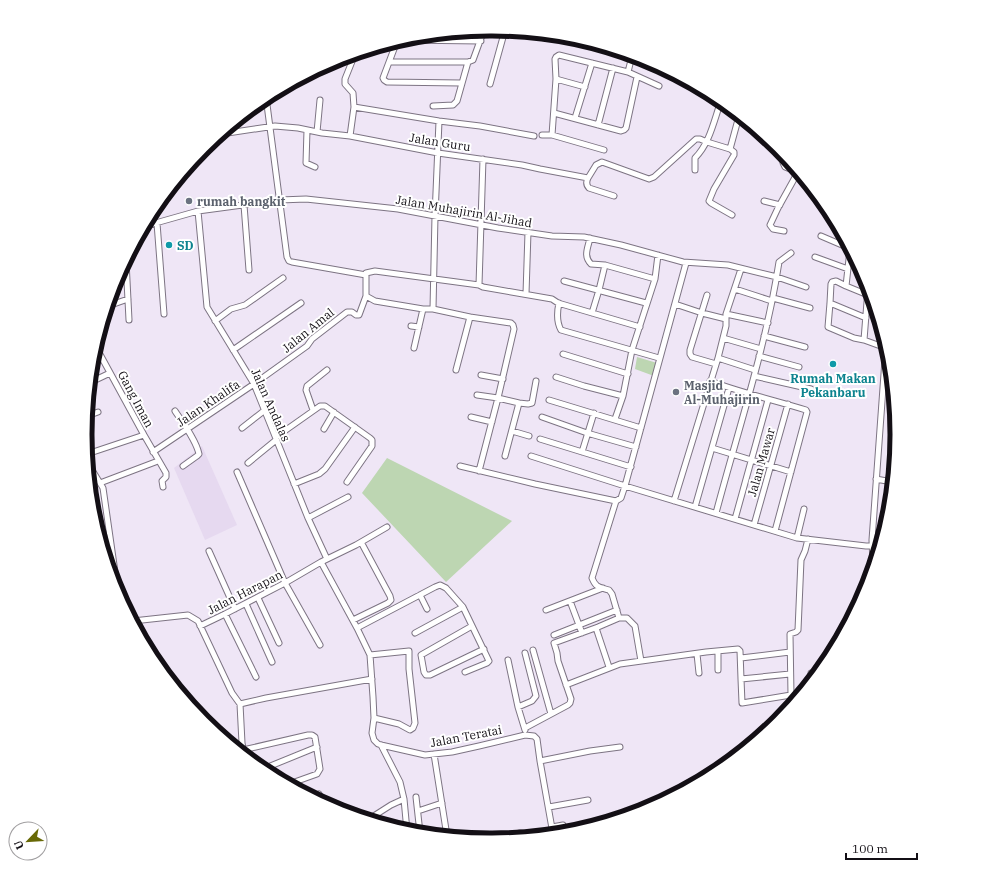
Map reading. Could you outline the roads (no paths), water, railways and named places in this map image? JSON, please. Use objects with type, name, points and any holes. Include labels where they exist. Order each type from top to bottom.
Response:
[{"type":"street","points":[[390,62],[468,62],[473,60],[482,36]]},
{"type":"street","points":[[490,84],[504,37]]},
{"type":"street","points":[[432,40],[481,41]]},
{"type":"street","points":[[395,48],[383,78],[387,82],[461,83]]},
{"type":"street","points":[[552,136],[556,79],[555,59],[559,55],[628,72],[659,86]]},
{"type":"street","points":[[350,136],[354,107],[353,93],[345,84],[345,79],[352,61]]},
{"type":"street","points":[[628,72],[631,61]]},
{"type":"street","points":[[433,106],[453,105],[457,101],[468,62]]},
{"type":"street","points":[[575,118],[592,64]]},
{"type":"street","points":[[598,125],[613,68]]},
{"type":"street","points":[[554,113],[621,131],[624,130],[626,128],[637,77]]},
{"type":"street","points":[[556,79],[584,87]]},
{"type":"street","points":[[317,132],[320,100]]},
{"type":"street","points":[[267,105],[287,257],[289,261],[366,275],[366,273],[375,271],[526,294],[552,299],[559,303],[640,327]]},
{"type":"street","points":[[354,107],[480,126],[534,136]]},
{"type":"street","points":[[695,170],[695,158],[707,142],[719,108]]},
{"type":"street","points":[[433,309],[439,121]]},
{"type":"street","points":[[730,148],[738,121]]},
{"type":"street","name":"Jalan Guru","points":[[233,130],[269,126],[298,128],[350,136],[438,153],[522,165],[588,178]]},
{"type":"street","points":[[307,130],[306,162],[316,167]]},
{"type":"street","points":[[542,135],[552,136],[604,150]]},
{"type":"street","points":[[614,196],[587,187],[586,183],[588,178],[596,165],[602,162],[649,179],[654,177],[696,139],[700,139],[730,148],[734,152],[734,155],[714,189],[709,201],[732,215]]},
{"type":"street","points":[[479,286],[483,159]]},
{"type":"street","points":[[784,231],[773,229],[770,225],[795,177]]},
{"type":"street","name":"Jalan Muhajirin Al-Jihad","points":[[153,224],[198,211],[280,200],[306,199],[398,209],[481,225],[552,236],[590,238],[686,262],[728,265],[777,277],[806,287]]},
{"type":"street","points":[[764,201],[780,205]]},
{"type":"street","points":[[244,206],[248,270]]},
{"type":"street","name":"Jalan Andalas","points":[[198,211],[207,307],[254,384],[324,561]]},
{"type":"street","points":[[157,223],[164,314]]},
{"type":"street","points":[[526,294],[528,232]]},
{"type":"street","points":[[820,236],[841,245]]},
{"type":"street","points":[[590,238],[586,254],[587,260],[590,264],[655,279]]},
{"type":"street","points":[[716,513],[750,394],[768,323],[779,262],[791,253]]},
{"type":"street","points":[[615,419],[623,396],[632,350],[655,279],[658,255]]},
{"type":"street","points":[[815,257],[848,269]]},
{"type":"street","points":[[846,286],[849,260]]},
{"type":"street","points":[[619,618],[612,594],[609,590],[594,584],[592,578],[616,501],[621,498],[626,486],[686,262]]},
{"type":"street","points":[[592,313],[604,266]]},
{"type":"street","points":[[674,501],[718,358],[726,326],[726,316],[741,269]]},
{"type":"street","points":[[127,274],[129,320]]},
{"type":"street","points":[[366,275],[366,296],[375,301],[423,309],[433,309],[470,318],[511,323],[513,325],[514,328],[503,379],[479,471]]},
{"type":"street","points":[[215,321],[231,309],[245,305],[283,278]]},
{"type":"street","points":[[564,281],[646,304]]},
{"type":"street","points":[[863,293],[836,281],[832,282],[828,327],[854,338],[879,345]]},
{"type":"street","points":[[734,288],[810,308]]},
{"type":"street","points":[[707,295],[690,354],[692,357],[716,364]]},
{"type":"street","name":"Jalan Amal","points":[[254,384],[307,346],[312,339],[347,312],[352,312],[359,315],[366,296]]},
{"type":"street","points":[[115,304],[128,299]]},
{"type":"street","points":[[233,350],[301,303]]},
{"type":"street","points":[[559,303],[558,320],[561,330],[660,358]]},
{"type":"street","points":[[830,303],[866,318]]},
{"type":"street","points":[[675,304],[702,313],[768,323]]},
{"type":"street","points":[[864,340],[867,304]]},
{"type":"street","points":[[414,348],[423,309]]},
{"type":"street","points":[[456,370],[470,318]]},
{"type":"street","points":[[411,326],[419,327]]},
{"type":"street","points":[[764,336],[806,347]]},
{"type":"street","points":[[723,338],[761,349]]},
{"type":"street","points":[[563,354],[628,374]]},
{"type":"street","name":"Gang Iman","points":[[100,355],[166,475],[162,481],[163,487]]},
{"type":"street","points":[[759,356],[799,367]]},
{"type":"street","points":[[718,358],[755,370]]},
{"type":"street","points":[[313,410],[306,390],[308,386],[328,370]]},
{"type":"street","points":[[872,550],[884,371]]},
{"type":"street","points":[[96,379],[110,373]]},
{"type":"street","points":[[481,374],[503,379]]},
{"type":"street","points":[[754,376],[811,389]]},
{"type":"street","points":[[556,377],[623,396]]},
{"type":"street","points":[[478,395],[528,404],[532,403],[536,381]]},
{"type":"street","points":[[710,381],[768,400],[788,404],[806,410],[807,412],[775,531]]},
{"type":"street","name":"Jalan Khalifa","points":[[153,452],[254,384]]},
{"type":"street","points":[[695,507],[729,388]]},
{"type":"street","points":[[549,400],[641,428]]},
{"type":"street","points":[[734,519],[768,400]]},
{"type":"street","points":[[505,456],[519,403]]},
{"type":"street","name":"Jalan Mawar","points":[[754,525],[788,404]]},
{"type":"street","points":[[248,463],[313,410],[320,406],[325,406],[372,440],[372,446],[347,482]]},
{"type":"street","points":[[242,428],[264,410]]},
{"type":"street","points":[[175,411],[198,449],[199,454],[183,466]]},
{"type":"street","points":[[93,414],[98,412]]},
{"type":"street","points":[[324,429],[334,412]]},
{"type":"street","points":[[582,452],[594,413]]},
{"type":"street","points":[[471,417],[492,422]]},
{"type":"street","points":[[542,417],[588,433],[636,447]]},
{"type":"street","points":[[294,484],[319,474],[325,469],[355,427]]},
{"type":"street","points":[[512,431],[529,436]]},
{"type":"street","points":[[93,452],[144,435]]},
{"type":"street","points":[[540,439],[631,467]]},
{"type":"street","points":[[712,448],[791,472]]},
{"type":"street","points":[[531,456],[797,538],[872,546]]},
{"type":"street","points":[[100,483],[158,461]]},
{"type":"street","points":[[460,466],[616,501]]},
{"type":"street","points":[[237,472],[285,583],[320,645]]},
{"type":"street","points":[[95,475],[103,488],[114,562]]},
{"type":"street","points":[[876,479],[887,481]]},
{"type":"street","points":[[308,518],[348,497]]},
{"type":"street","points":[[797,538],[804,509]]},
{"type":"street","name":"Jalan Harapan","points":[[139,620],[188,615],[198,622],[200,626],[258,598],[387,527]]},
{"type":"street","points":[[566,685],[620,664],[738,649],[740,651],[741,658],[743,704],[791,695],[790,634],[798,630],[802,560],[808,540]]},
{"type":"street","points":[[353,620],[388,603],[391,600],[361,542]]},
{"type":"street","points":[[209,551],[235,609]]},
{"type":"street","points":[[324,561],[370,655],[374,718],[372,733],[374,740],[381,745],[400,782],[404,799],[406,823]]},
{"type":"street","points":[[357,628],[440,585],[446,588],[463,607],[489,661],[465,672]]},
{"type":"street","points":[[546,610],[604,588]]},
{"type":"street","points":[[420,595],[427,609]]},
{"type":"street","points":[[258,598],[279,643]]},
{"type":"street","points":[[570,601],[582,633]]},
{"type":"street","points":[[246,604],[272,662]]},
{"type":"street","points":[[415,633],[463,607]]},
{"type":"street","points":[[554,634],[617,610]]},
{"type":"street","points":[[225,614],[256,677]]},
{"type":"street","points":[[525,728],[568,705],[570,702],[571,699],[558,661],[554,643],[619,618],[627,618],[635,626],[641,661]]},
{"type":"street","points":[[200,626],[232,693],[240,704],[243,746]]},
{"type":"street","points":[[472,626],[421,655],[424,672],[426,675],[430,675],[484,649]]},
{"type":"street","points":[[596,628],[610,667]]},
{"type":"street","points":[[533,650],[551,714]]},
{"type":"street","points":[[370,655],[409,651],[409,668],[415,723],[413,728],[410,730],[399,724],[374,718]]},
{"type":"street","points":[[718,651],[718,670]]},
{"type":"street","points":[[741,658],[790,652]]},
{"type":"street","points":[[518,707],[532,701],[536,696],[525,653]]},
{"type":"street","points":[[697,654],[699,673]]},
{"type":"street","points":[[508,660],[518,707],[525,728],[525,735],[534,736],[537,739],[552,827],[563,825]]},
{"type":"street","points":[[741,679],[790,674]]},
{"type":"street","points":[[240,704],[372,679]]},
{"type":"street","points":[[248,751],[312,735],[315,737],[317,746],[320,769],[319,772],[295,782]]},
{"type":"street","name":"Jalan Teratai","points":[[381,745],[425,754],[434,754],[452,752],[525,735]]},
{"type":"street","points":[[270,766],[317,746]]},
{"type":"street","points":[[540,761],[590,751],[620,747]]},
{"type":"street","points":[[434,754],[446,831]]},
{"type":"street","points":[[416,796],[419,826]]},
{"type":"street","points":[[375,815],[404,799]]},
{"type":"street","points":[[548,807],[588,800]]},
{"type":"street","points":[[418,811],[442,803]]},
{"type":"place","name":"rumah bangkit","points":[[189,201]]},
{"type":"place","name":"SD","points":[[169,245]]},
{"type":"place","name":"Rumah Makan Pekanbaru","points":[[833,364]]},
{"type":"place","name":"Masjid Al-Muhajirin","points":[[676,392]]}]
